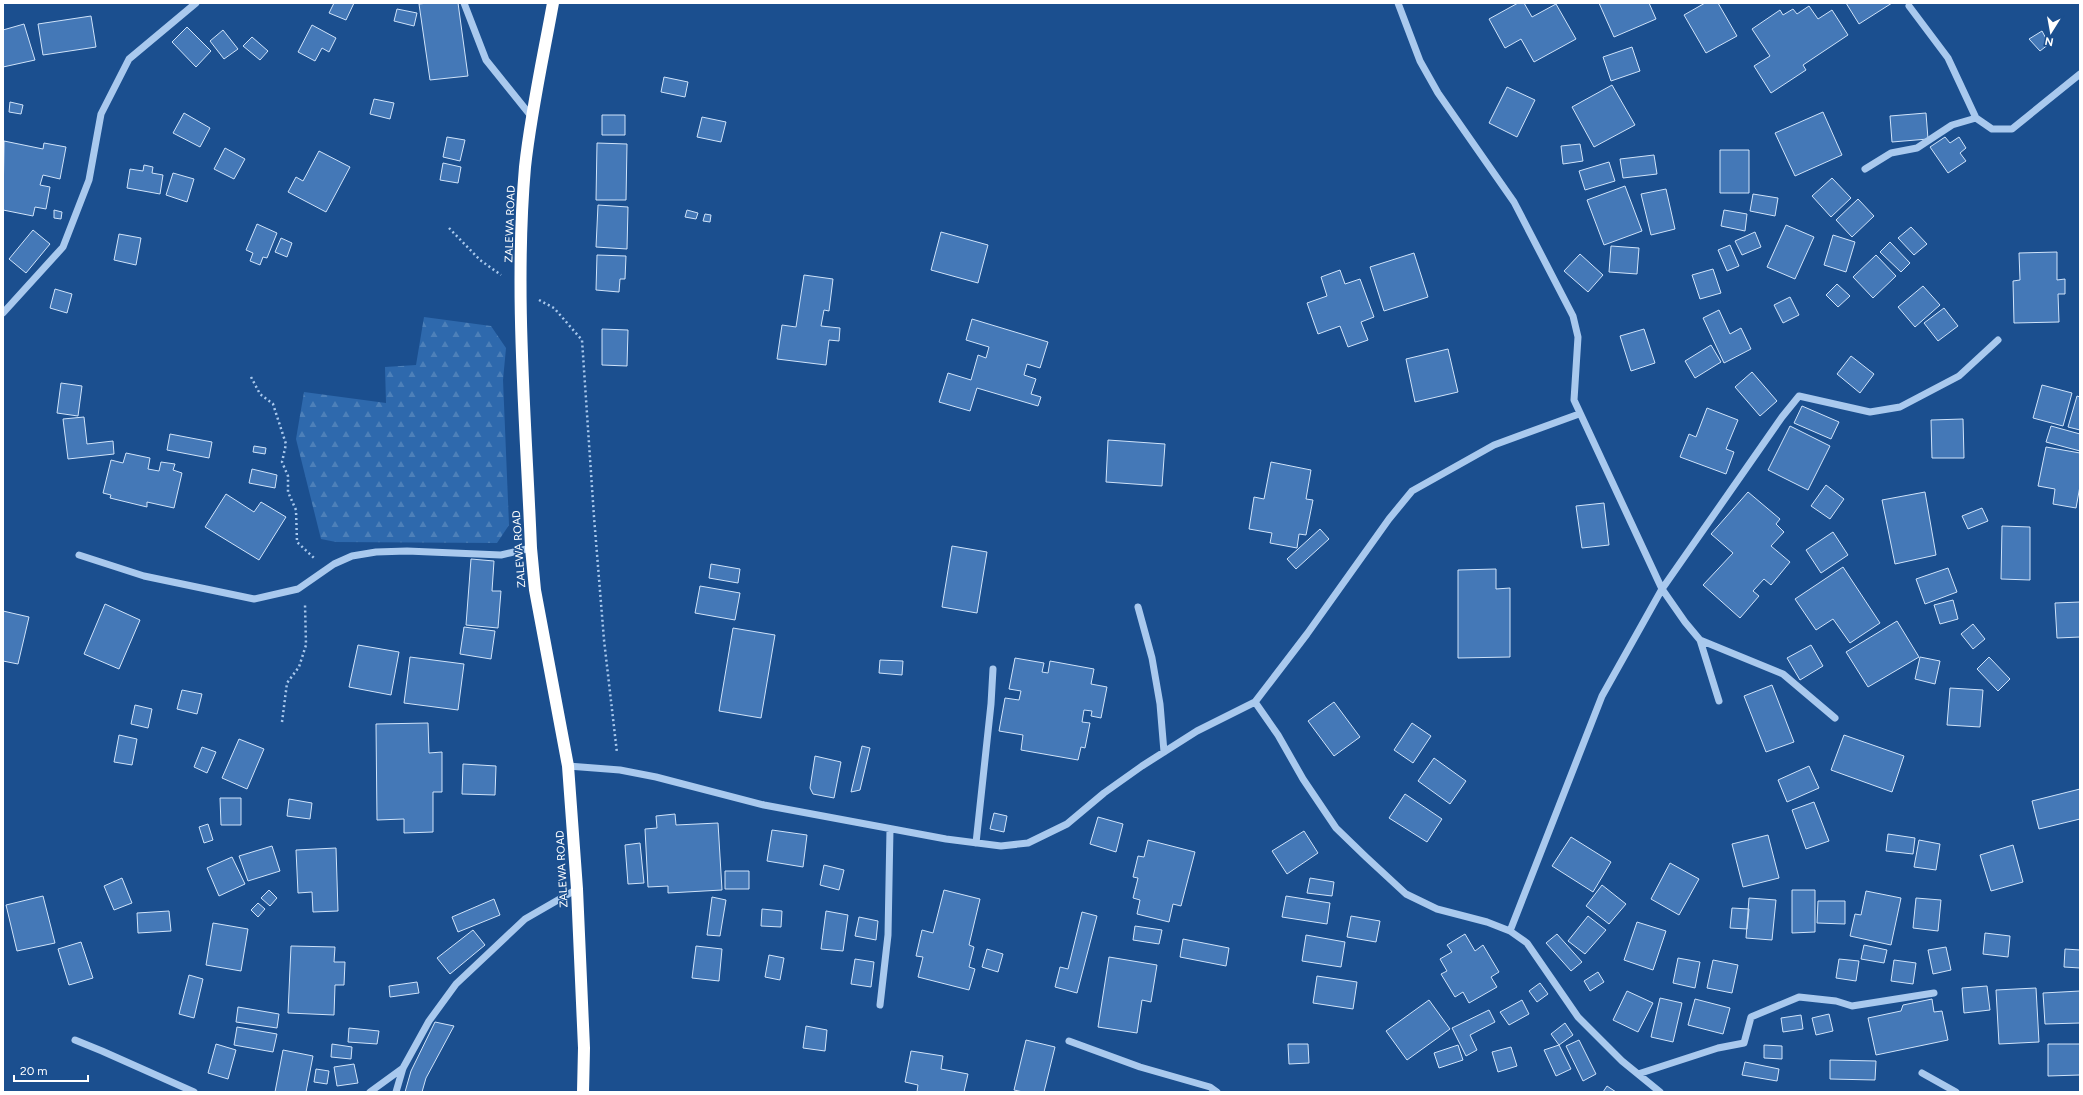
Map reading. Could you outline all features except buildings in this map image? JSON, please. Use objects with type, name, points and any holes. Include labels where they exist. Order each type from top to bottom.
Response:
[{"type":"highway","name":"ZALEWA ROAD","points":[[553,3],[531,116],[525,169],[520,291],[531,548],[535,590],[568,766],[577,889],[584,1048],[583,1092]]},
{"type":"street","points":[[3,313],[63,247],[89,180],[101,114],[129,59],[196,3]]},
{"type":"street","points":[[464,3],[486,60],[531,116]]},
{"type":"street","points":[[1398,3],[1420,61],[1438,93],[1514,202],[1573,316],[1578,337],[1574,400],[1579,414],[1662,589],[1685,622],[1700,640],[1719,701]]},
{"type":"street","points":[[1909,6],[1948,58],[1976,118],[1992,129],[2012,129],[2080,74]]},
{"type":"street","points":[[1865,169],[1891,153],[1917,148],[1952,125],[1976,118]]},
{"type":"street","points":[[1510,931],[1602,696],[1662,589],[1782,417],[1799,396],[1870,412],[1900,407],[1959,376],[1998,340]]},
{"type":"street","points":[[568,766],[620,770],[656,777],[764,805],[849,819],[890,829],[1001,846],[1028,843],[1066,824],[1104,793],[1164,752],[1197,732],[1255,702],[1307,634],[1389,519],[1412,492],[1494,445],[1579,414]]},
{"type":"street","points":[[79,555],[144,576],[254,599],[298,589],[326,570],[352,556],[376,552],[420,551],[501,555],[531,548]]},
{"type":"street","points":[[1138,607],[1152,658],[1160,704],[1164,752]]},
{"type":"street","points":[[1700,640],[1783,674],[1835,718]]},
{"type":"street","points":[[976,843],[991,704],[993,669]]},
{"type":"street","points":[[1255,702],[1278,735],[1303,779],[1336,828],[1406,894],[1437,909],[1487,922],[1510,931],[1527,943],[1578,1016],[1622,1061],[1660,1092]]},
{"type":"street","points":[[880,1006],[888,935],[890,829]]},
{"type":"street","points":[[396,1092],[403,1068],[429,1021],[456,984],[525,919],[577,889]]},
{"type":"street","points":[[1638,1074],[1718,1048],[1744,1043],[1750,1017],[1799,997],[1836,1001],[1852,1006],[1934,994]]},
{"type":"street","points":[[75,1040],[194,1092]]},
{"type":"street","points":[[1069,1041],[1140,1067],[1210,1087],[1217,1092]]},
{"type":"street","points":[[370,1092],[403,1068]]},
{"type":"street","points":[[1922,1072],[1956,1092]]},
{"type":"path","points":[[450,228],[480,260],[520,291],[554,308],[582,340],[604,640],[620,770]]},
{"type":"path","points":[[251,378],[260,394],[273,404],[286,444],[282,462],[288,476],[288,492],[296,510],[297,542],[326,570]]},
{"type":"path","points":[[282,722],[288,684],[299,667],[306,645],[305,602],[298,589]]},
{"type":"green space","points":[[424,317],[491,326],[506,348],[503,380],[509,525],[497,543],[336,542],[321,539],[296,439],[304,392],[386,403],[385,367],[416,365]]}]
